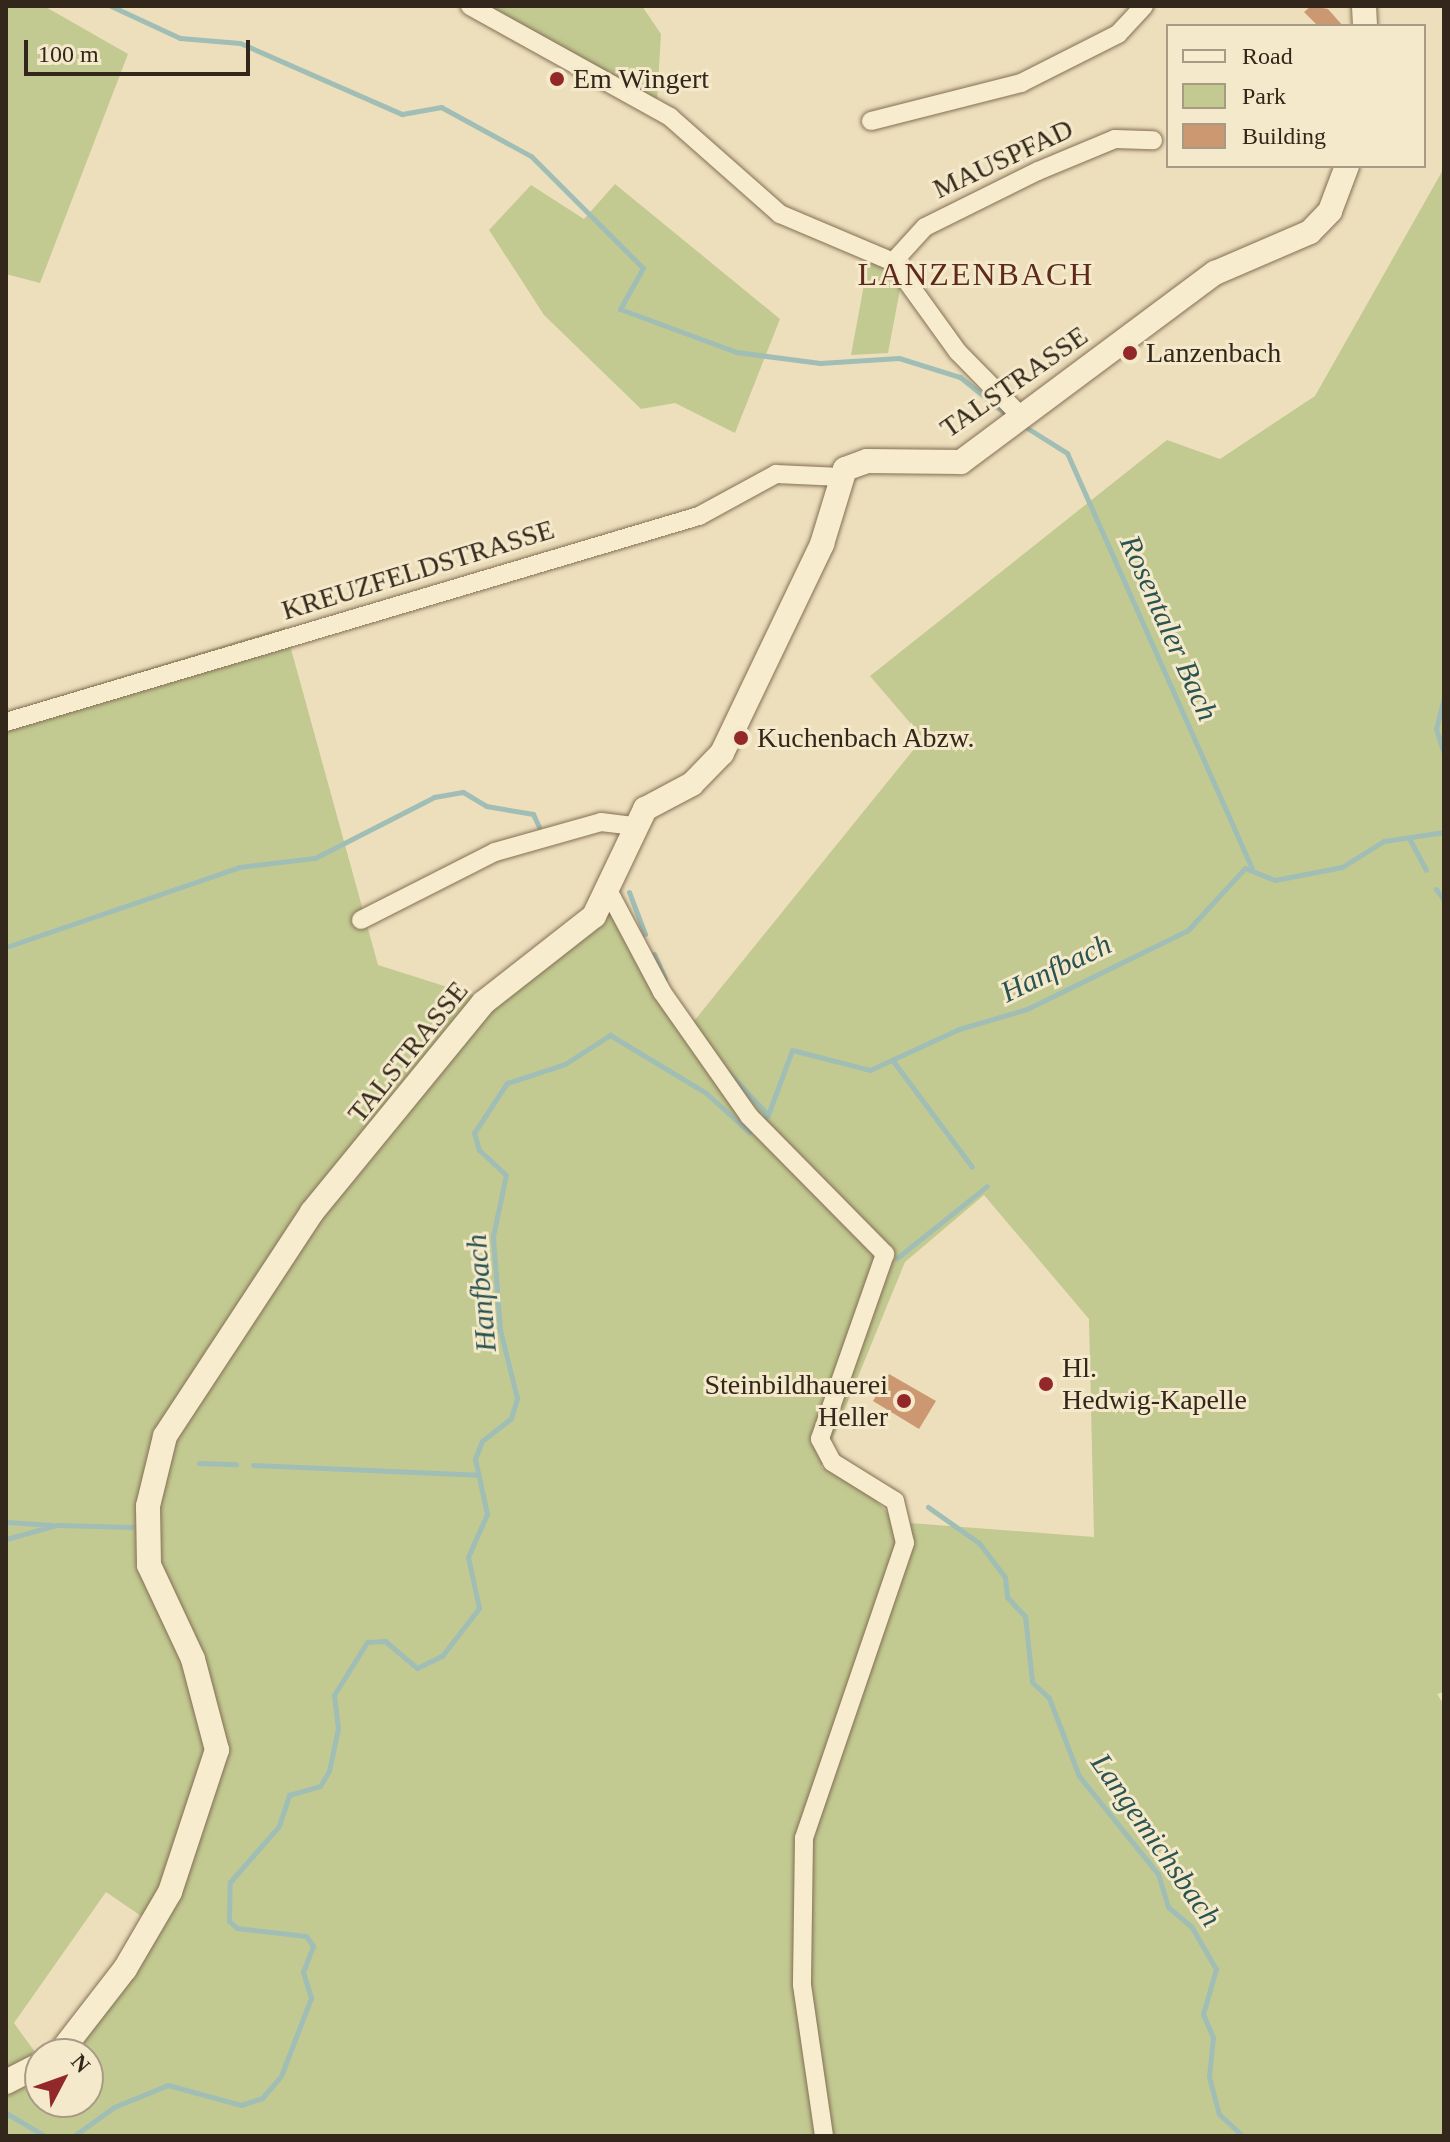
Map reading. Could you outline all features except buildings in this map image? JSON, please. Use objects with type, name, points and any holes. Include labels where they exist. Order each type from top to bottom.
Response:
[{"type":"main road","name":"TALSTRASSE","points":[[841,477],[867,461],[961,462],[1215,273],[1310,232],[1330,211],[1346,168]]},
{"type":"main road","points":[[633,826],[722,753],[822,544],[841,477]]},
{"type":"main road","name":"TALSTRASSE","points":[[71,2038],[125,1969],[170,1892],[217,1750],[193,1659],[149,1565],[148,1506],[165,1436],[312,1212],[483,1003],[594,916],[610,894],[633,826]]},
{"type":"main road","points":[[6,2082],[24,2073]]},
{"type":"street","points":[[470,6],[670,117],[780,214],[893,262],[958,352],[1021,416]]},
{"type":"street","points":[[871,121],[1021,83],[1118,34],[1144,6]]},
{"type":"street","name":"MAUSPFAD","points":[[893,262],[925,227],[1038,171],[1115,139],[1153,140]]},
{"type":"street","name":"KREUZFELDSTRASSE","points":[[6,722],[699,516],[776,474],[841,477]]},
{"type":"street","points":[[361,920],[495,852],[601,822],[633,826]]},
{"type":"street","points":[[610,894],[662,992],[749,1116],[885,1254],[820,1439],[832,1462],[895,1501],[905,1543],[804,1838],[802,1985],[824,2136]]},
{"type":"green space","points":[[6,6],[44,6],[128,54],[40,283],[6,274]]},
{"type":"green space","points":[[486,6],[642,6],[661,34],[657,101]]},
{"type":"green space","points":[[1444,168],[1444,1692],[1437,1694],[1444,1705],[1444,2136],[6,2136],[6,712],[285,627],[378,965],[479,997],[602,894],[690,1026],[923,738],[870,676],[1167,440],[1220,459],[1315,396]],"holes":[[[984,1195],[1089,1319],[1094,1537],[897,1522],[864,1489],[821,1467],[905,1262]],[[106,1892],[144,1918],[117,1966],[61,2038],[104,2038],[104,2118],[24,2118],[25,2038],[14,2023]]]},
{"type":"green space","points":[[615,184],[780,319],[735,433],[675,403],[641,409],[544,315],[489,230],[531,185],[584,219]]},
{"type":"green space","points":[[868,263],[881,264],[901,284],[888,353],[851,355]]},
{"type":"waterway","name":"Rosentaler Bach","points":[[111,6],[180,38],[240,43],[402,114],[441,107],[531,156],[643,268],[620,309],[736,352],[820,363],[899,358],[960,377],[1006,414]]},
{"type":"waterway","name":"Rosentaler Bach","points":[[1024,426],[1067,453],[1252,868]]},
{"type":"waterway","name":"Hanfbach","points":[[1444,697],[1436,729],[1444,753]]},
{"type":"waterway","points":[[6,947],[239,867],[315,858],[434,797],[463,792],[486,806],[533,814],[539,827]]},
{"type":"waterway","name":"Hanfbach","points":[[74,2136],[114,2107],[168,2085],[241,2105],[262,2098],[281,2076],[311,1998],[303,1972],[313,1946],[306,1936],[237,1928],[229,1921],[230,1882],[279,1826],[289,1795],[320,1786],[329,1771],[338,1728],[334,1695],[367,1642],[385,1641],[417,1668],[442,1656],[479,1608],[468,1557],[487,1514],[475,1459],[482,1441],[511,1418],[517,1398],[500,1330],[493,1236],[506,1175],[479,1150],[474,1133],[507,1083],[565,1064],[610,1035],[706,1093],[749,1132],[768,1115],[792,1050],[870,1070],[959,1029],[1027,1009],[1188,930],[1245,868],[1275,880],[1342,867],[1384,841],[1444,832]]},
{"type":"waterway","points":[[1409,838],[1426,870]]},
{"type":"waterway","points":[[1436,889],[1444,900]]},
{"type":"waterway","points":[[629,892],[645,934]]},
{"type":"waterway","points":[[654,954],[665,979]]},
{"type":"waterway","name":"Langemichsbach","points":[[893,1061],[972,1167]]},
{"type":"waterway","points":[[729,1073],[768,1115]]},
{"type":"waterway","name":"Langemichsbach","points":[[897,1258],[987,1186]]},
{"type":"waterway","points":[[199,1463],[236,1464]]},
{"type":"waterway","points":[[253,1465],[478,1475]]},
{"type":"waterway","name":"Langemichsbach","points":[[928,1507],[979,1543],[1005,1577],[1007,1597],[1025,1616],[1032,1682],[1049,1698],[1079,1776],[1158,1874],[1168,1907],[1191,1926],[1216,1969],[1203,2014],[1213,2037],[1209,2077],[1219,2114],[1243,2136]]},
{"type":"waterway","points":[[6,1522],[52,1525]]},
{"type":"waterway","points":[[6,1539],[57,1525],[132,1527]]},
{"type":"waterway","points":[[6,2113],[45,2136]]},
{"type":"place","name":"Em Wingert","points":[[557,79]]},
{"type":"place","name":"Lanzenbach","points":[[1130,353]]},
{"type":"place","name":"Kuchenbach Abzw.","points":[[741,738]]},
{"type":"place","name":"Hl. Hedwig-Kapelle","points":[[1046,1384]]},
{"type":"place","name":"Steinbildhauerei Heller","points":[[904,1401]]},
{"type":"district","name":"LANZENBACH","points":[[976,274]]}]
